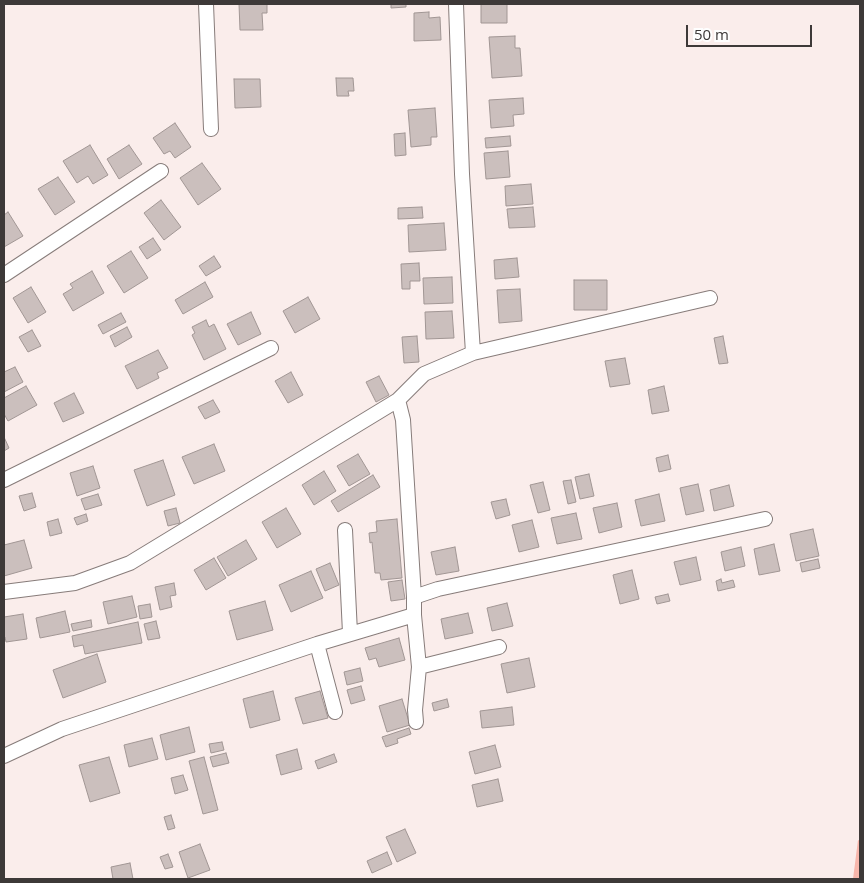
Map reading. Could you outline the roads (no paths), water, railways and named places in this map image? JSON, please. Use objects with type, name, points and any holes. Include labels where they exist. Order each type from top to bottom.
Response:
[{"type":"street","points":[[206,4],[211,129]]},
{"type":"street","points":[[456,4],[462,174],[474,354]]},
{"type":"street","points":[[4,276],[161,171]]},
{"type":"street","points":[[4,592],[75,583],[130,564],[398,400],[424,374],[474,354],[710,298]]},
{"type":"street","points":[[4,480],[271,348]]},
{"type":"street","points":[[398,400],[403,420],[414,615],[420,667],[415,710],[416,722]]},
{"type":"street","points":[[414,597],[438,589],[765,520]]},
{"type":"street","points":[[345,530],[350,633]]},
{"type":"street","points":[[4,756],[62,729],[350,633],[414,615]]},
{"type":"street","points":[[317,644],[336,712]]},
{"type":"street","points":[[420,667],[499,647]]}]
